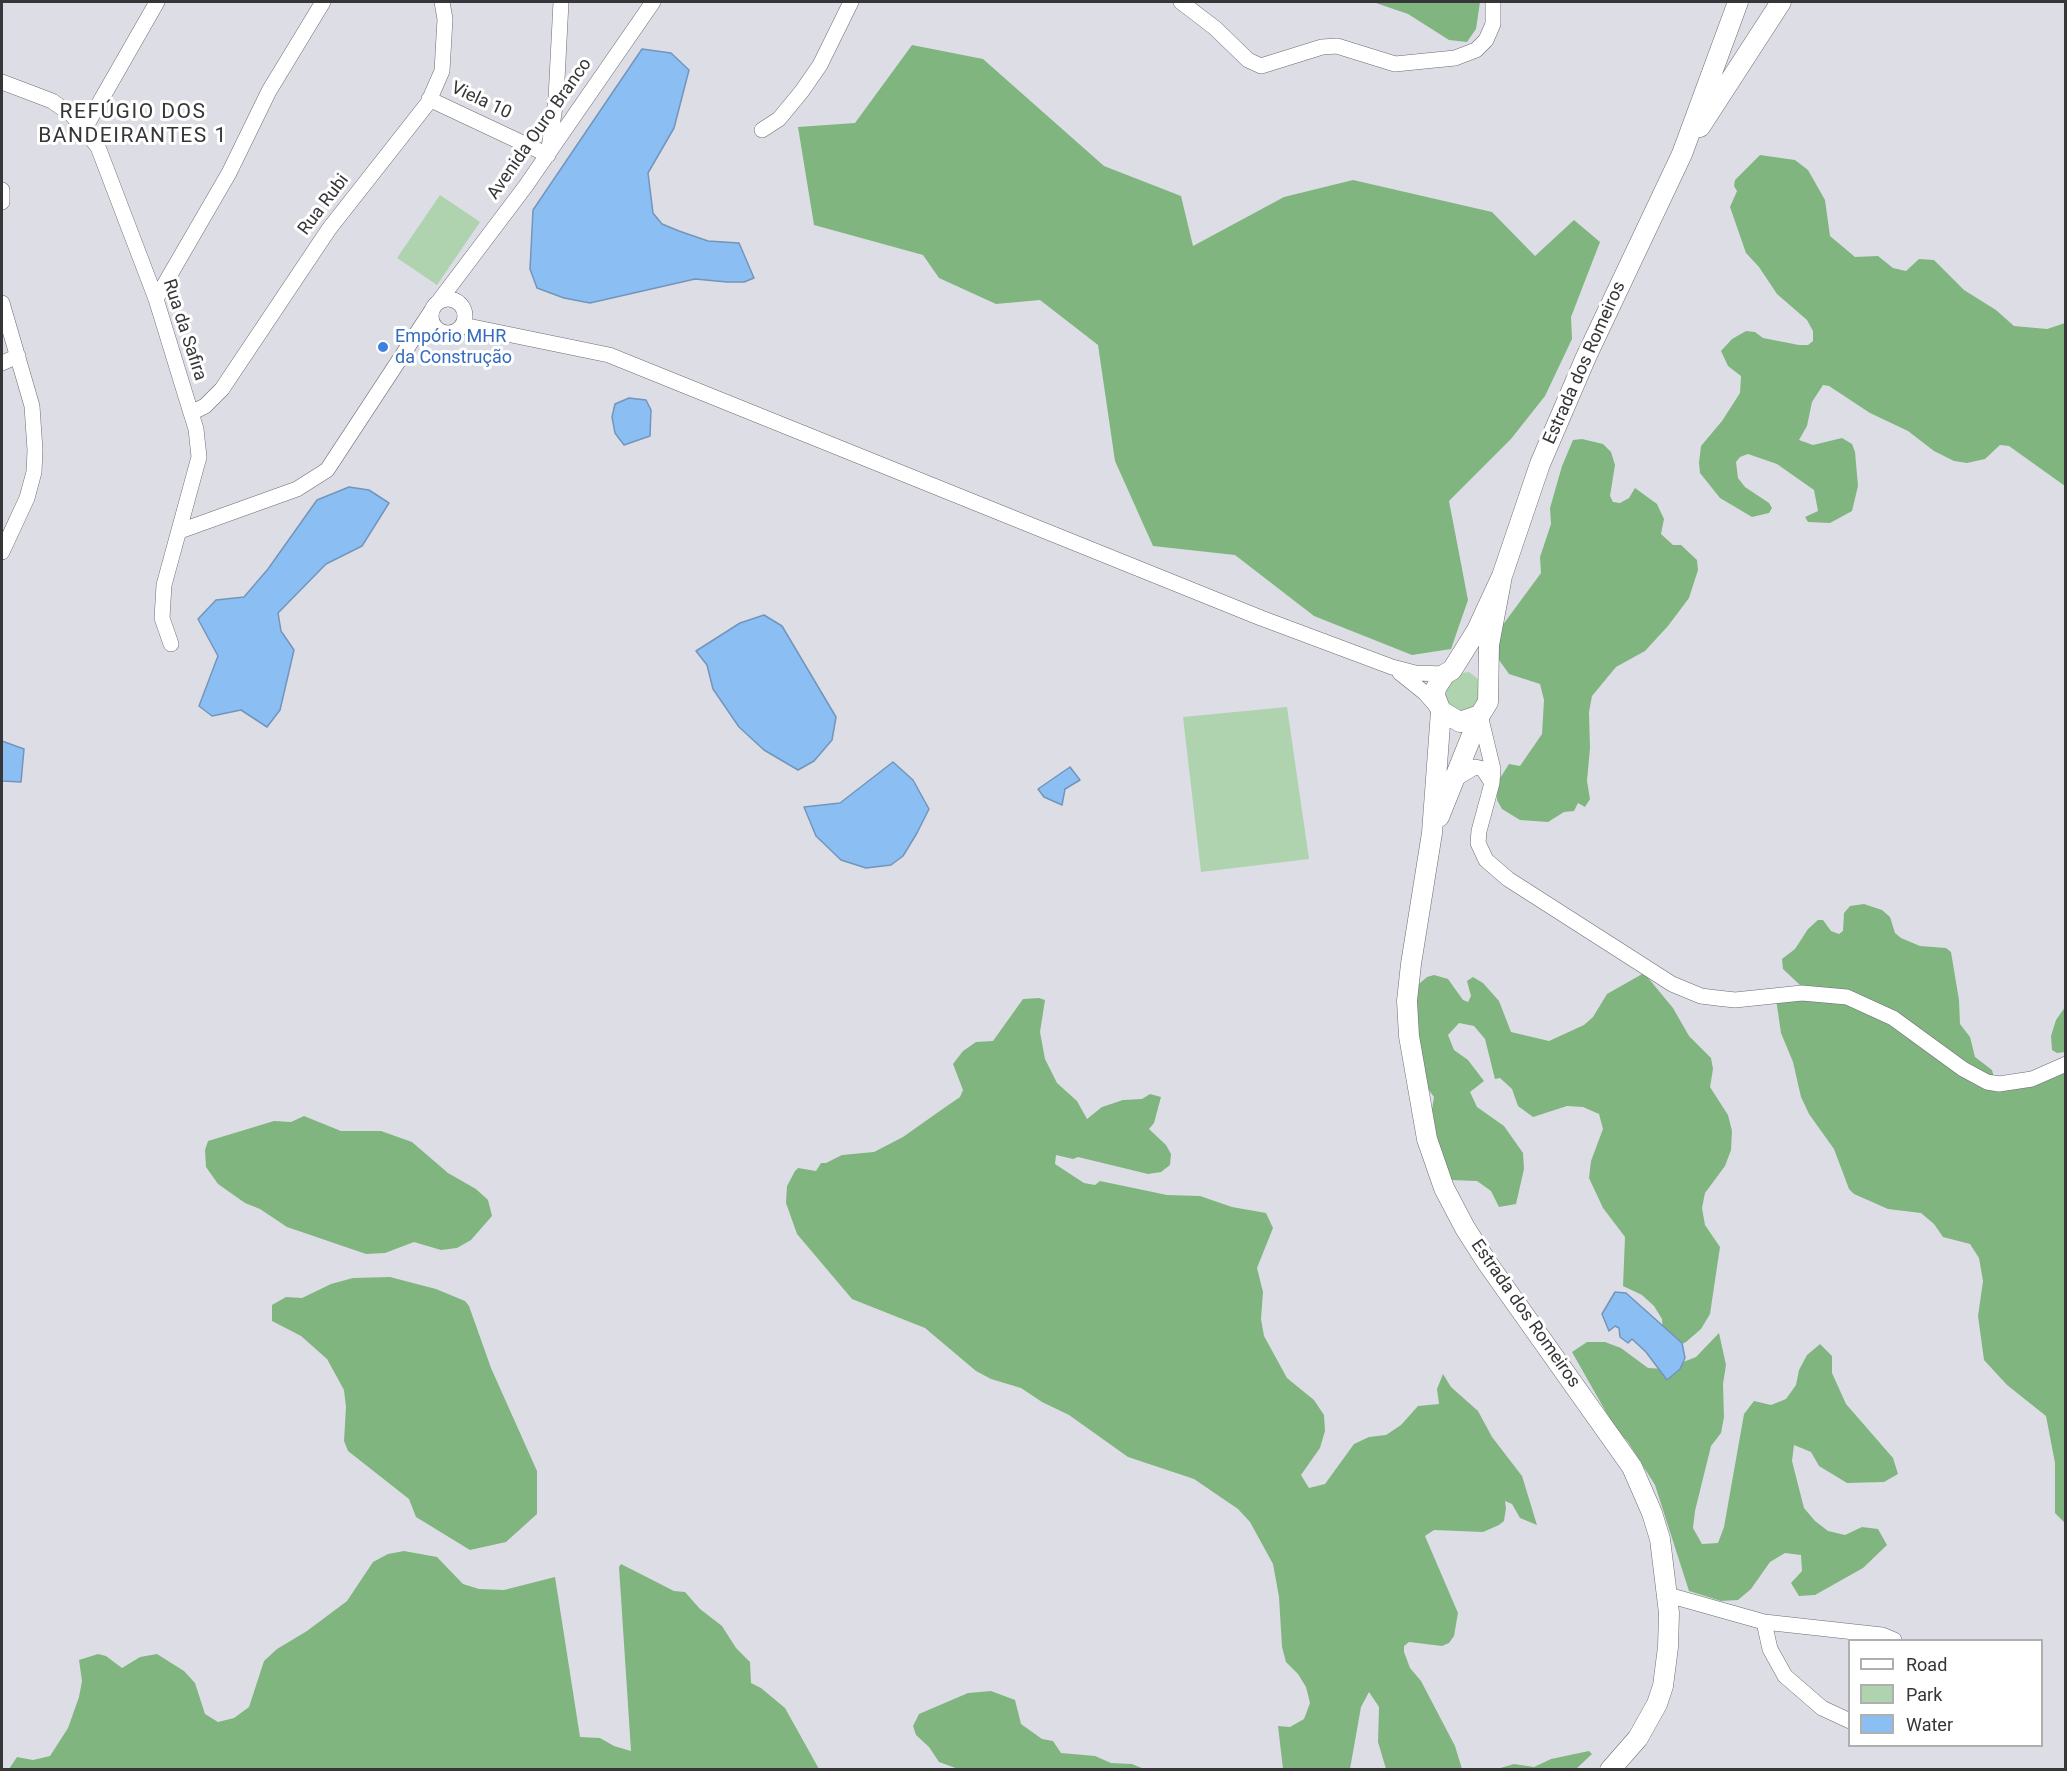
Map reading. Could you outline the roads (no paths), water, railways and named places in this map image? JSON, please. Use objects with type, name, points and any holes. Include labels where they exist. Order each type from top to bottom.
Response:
[{"type":"main road","name":"Estrada dos Romeiros","points":[[1610,1770],[1638,1738],[1657,1704],[1663,1686],[1668,1647],[1668,1595],[1660,1539],[1648,1503],[1632,1467],[1465,1228],[1444,1188],[1427,1138],[1413,1069],[1407,1001],[1432,833],[1441,711],[1435,696],[1436,688],[1477,630],[1502,576],[1540,464],[1586,357],[1682,154],[1738,2]]},
{"type":"main road","name":"Estrada dos Romeiros","points":[[1682,154],[1781,2]]},
{"type":"main road","name":"Estrada dos Romeiros","points":[[1432,833],[1480,715],[1488,702],[1489,645],[1502,576]]},
{"type":"main road","points":[[1448,672],[1460,668],[1477,673],[1487,686]]},
{"type":"main road","points":[[1441,711],[1460,722],[1480,715]]},
{"type":"street","points":[[85,128],[157,2]]},
{"type":"street","points":[[156,299],[229,173],[269,92],[323,2]]},
{"type":"street","name":"Rua Rubi","points":[[191,413],[205,406],[222,388],[329,230],[429,99],[442,71],[444,20],[442,2]]},
{"type":"street","points":[[548,154],[556,99],[561,2]]},
{"type":"street","name":"Avenida Ouro Branco","points":[[180,531],[297,489],[321,476],[339,455],[415,334],[435,312],[457,277],[548,154],[652,2]]},
{"type":"street","points":[[762,130],[779,119],[802,91],[820,65],[851,2]]},
{"type":"street","points":[[1181,2],[1215,28],[1248,60],[1262,66],[1322,47],[1337,46],[1395,64],[1455,58],[1476,50],[1486,40],[1493,24],[1493,2]]},
{"type":"street","name":"Rua da Safira","points":[[2,82],[52,102],[72,115],[85,128],[107,166],[156,299],[191,413],[199,457],[169,565],[162,601],[165,634],[171,644]]},
{"type":"street","name":"Viela 10","points":[[429,99],[548,154]]},
{"type":"street","points":[[2,190],[2,202]]},
{"type":"street","points":[[457,277],[455,293],[461,305],[465,314],[463,325],[455,331],[446,333],[435,312],[450,298],[461,305]]},
{"type":"street","points":[[2,303],[32,406],[35,462],[27,498],[2,552]]},
{"type":"street","points":[[463,325],[609,355],[1261,618],[1392,667],[1415,673],[1448,672]]},
{"type":"street","points":[[2,363],[18,356]]},
{"type":"street","points":[[1392,667],[1418,686],[1441,711]]},
{"type":"street","points":[[1480,715],[1493,762],[1492,783],[1478,843],[1486,860],[1508,879],[1672,984],[1701,996],[1735,1000],[1802,993],[1847,997],[1893,1018],[1962,1069],[1987,1082],[1999,1084],[2023,1081],[2066,1064]]},
{"type":"street","points":[[1455,779],[1475,767],[1483,769],[1492,783]]},
{"type":"street","points":[[1668,1595],[1764,1622],[1882,1635],[1890,1639]]},
{"type":"street","points":[[1764,1622],[1770,1649],[1785,1677],[1822,1708],[1848,1720]]},
{"type":"water","points":[[642,49],[671,53],[689,70],[674,128],[648,173],[653,213],[662,224],[679,231],[708,241],[739,243],[754,278],[744,282],[695,279],[590,303],[564,298],[537,288],[530,269],[533,210]]},
{"type":"water","points":[[629,398],[646,400],[651,410],[650,436],[624,445],[615,433],[612,417],[615,404]]},
{"type":"water","points":[[349,487],[369,490],[389,503],[362,546],[326,564],[278,613],[281,631],[294,650],[280,710],[267,727],[241,710],[212,716],[199,706],[218,656],[198,619],[216,600],[244,597],[268,569],[317,500]]},
{"type":"water","points":[[764,615],[782,626],[836,717],[832,740],[814,761],[798,770],[764,750],[739,727],[713,689],[707,665],[696,651],[740,623]]},
{"type":"water","points":[[2,741],[24,749],[21,782],[2,781]]},
{"type":"water","points":[[893,762],[913,780],[929,809],[917,833],[903,856],[891,865],[866,868],[841,860],[816,836],[804,807],[840,803]]},
{"type":"water","points":[[1070,767],[1080,780],[1065,789],[1062,805],[1044,797],[1038,789]]},
{"type":"water","points":[[1615,1292],[1626,1293],[1682,1343],[1685,1358],[1680,1369],[1667,1380],[1646,1352],[1632,1339],[1628,1343],[1620,1337],[1619,1328],[1615,1326],[1609,1331],[1602,1314]]},
{"type":"place","name":"Empório MHR da Construção","points":[[383,347]]},
{"type":"district","name":"REFÚGIO DOS BANDEIRANTES 1","points":[[133,125]]}]
